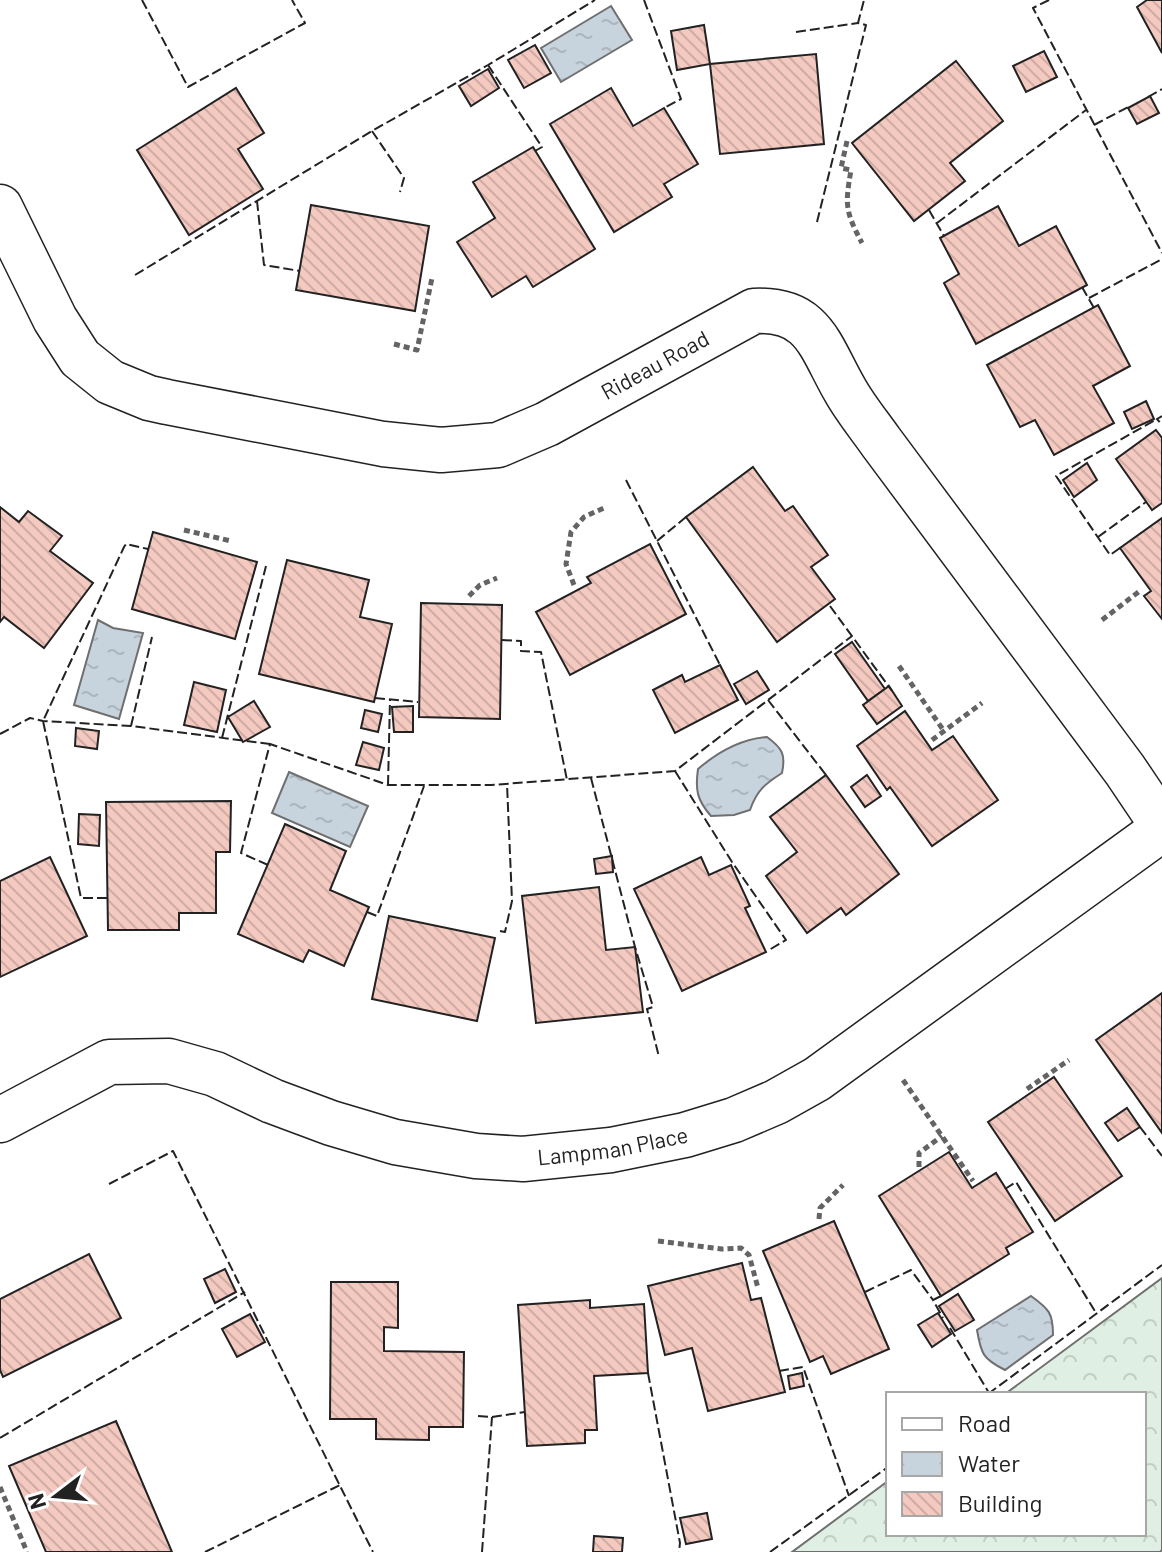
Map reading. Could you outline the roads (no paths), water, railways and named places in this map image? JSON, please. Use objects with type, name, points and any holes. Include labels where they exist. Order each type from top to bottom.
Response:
[{"type":"street","name":"Rideau Road","points":[[0,207],[55,319],[80,358],[110,382],[158,400],[383,444],[441,450],[498,445],[559,418],[754,311],[787,313],[805,325],[820,342],[846,393],[1125,770],[1162,827]]},
{"type":"street","name":"Lampman Place","points":[[0,1120],[109,1062],[169,1061],[215,1074],[272,1101],[331,1123],[395,1142],[476,1156],[523,1159],[557,1156],[685,1135],[734,1120],[776,1102],[817,1079],[1162,827]]},
{"type":"water","points":[[611,6],[632,40],[561,82],[541,48]]},
{"type":"water","points":[[98,620],[113,628],[143,633],[119,719],[74,705]]},
{"type":"water","points":[[767,737],[782,752],[782,773],[762,788],[750,810],[734,815],[711,816],[698,794],[698,769],[731,747]]},
{"type":"water","points":[[289,772],[368,806],[350,847],[272,813]]},
{"type":"water","points":[[1031,1296],[1049,1312],[1053,1335],[1005,1370],[984,1355],[977,1330]]}]
